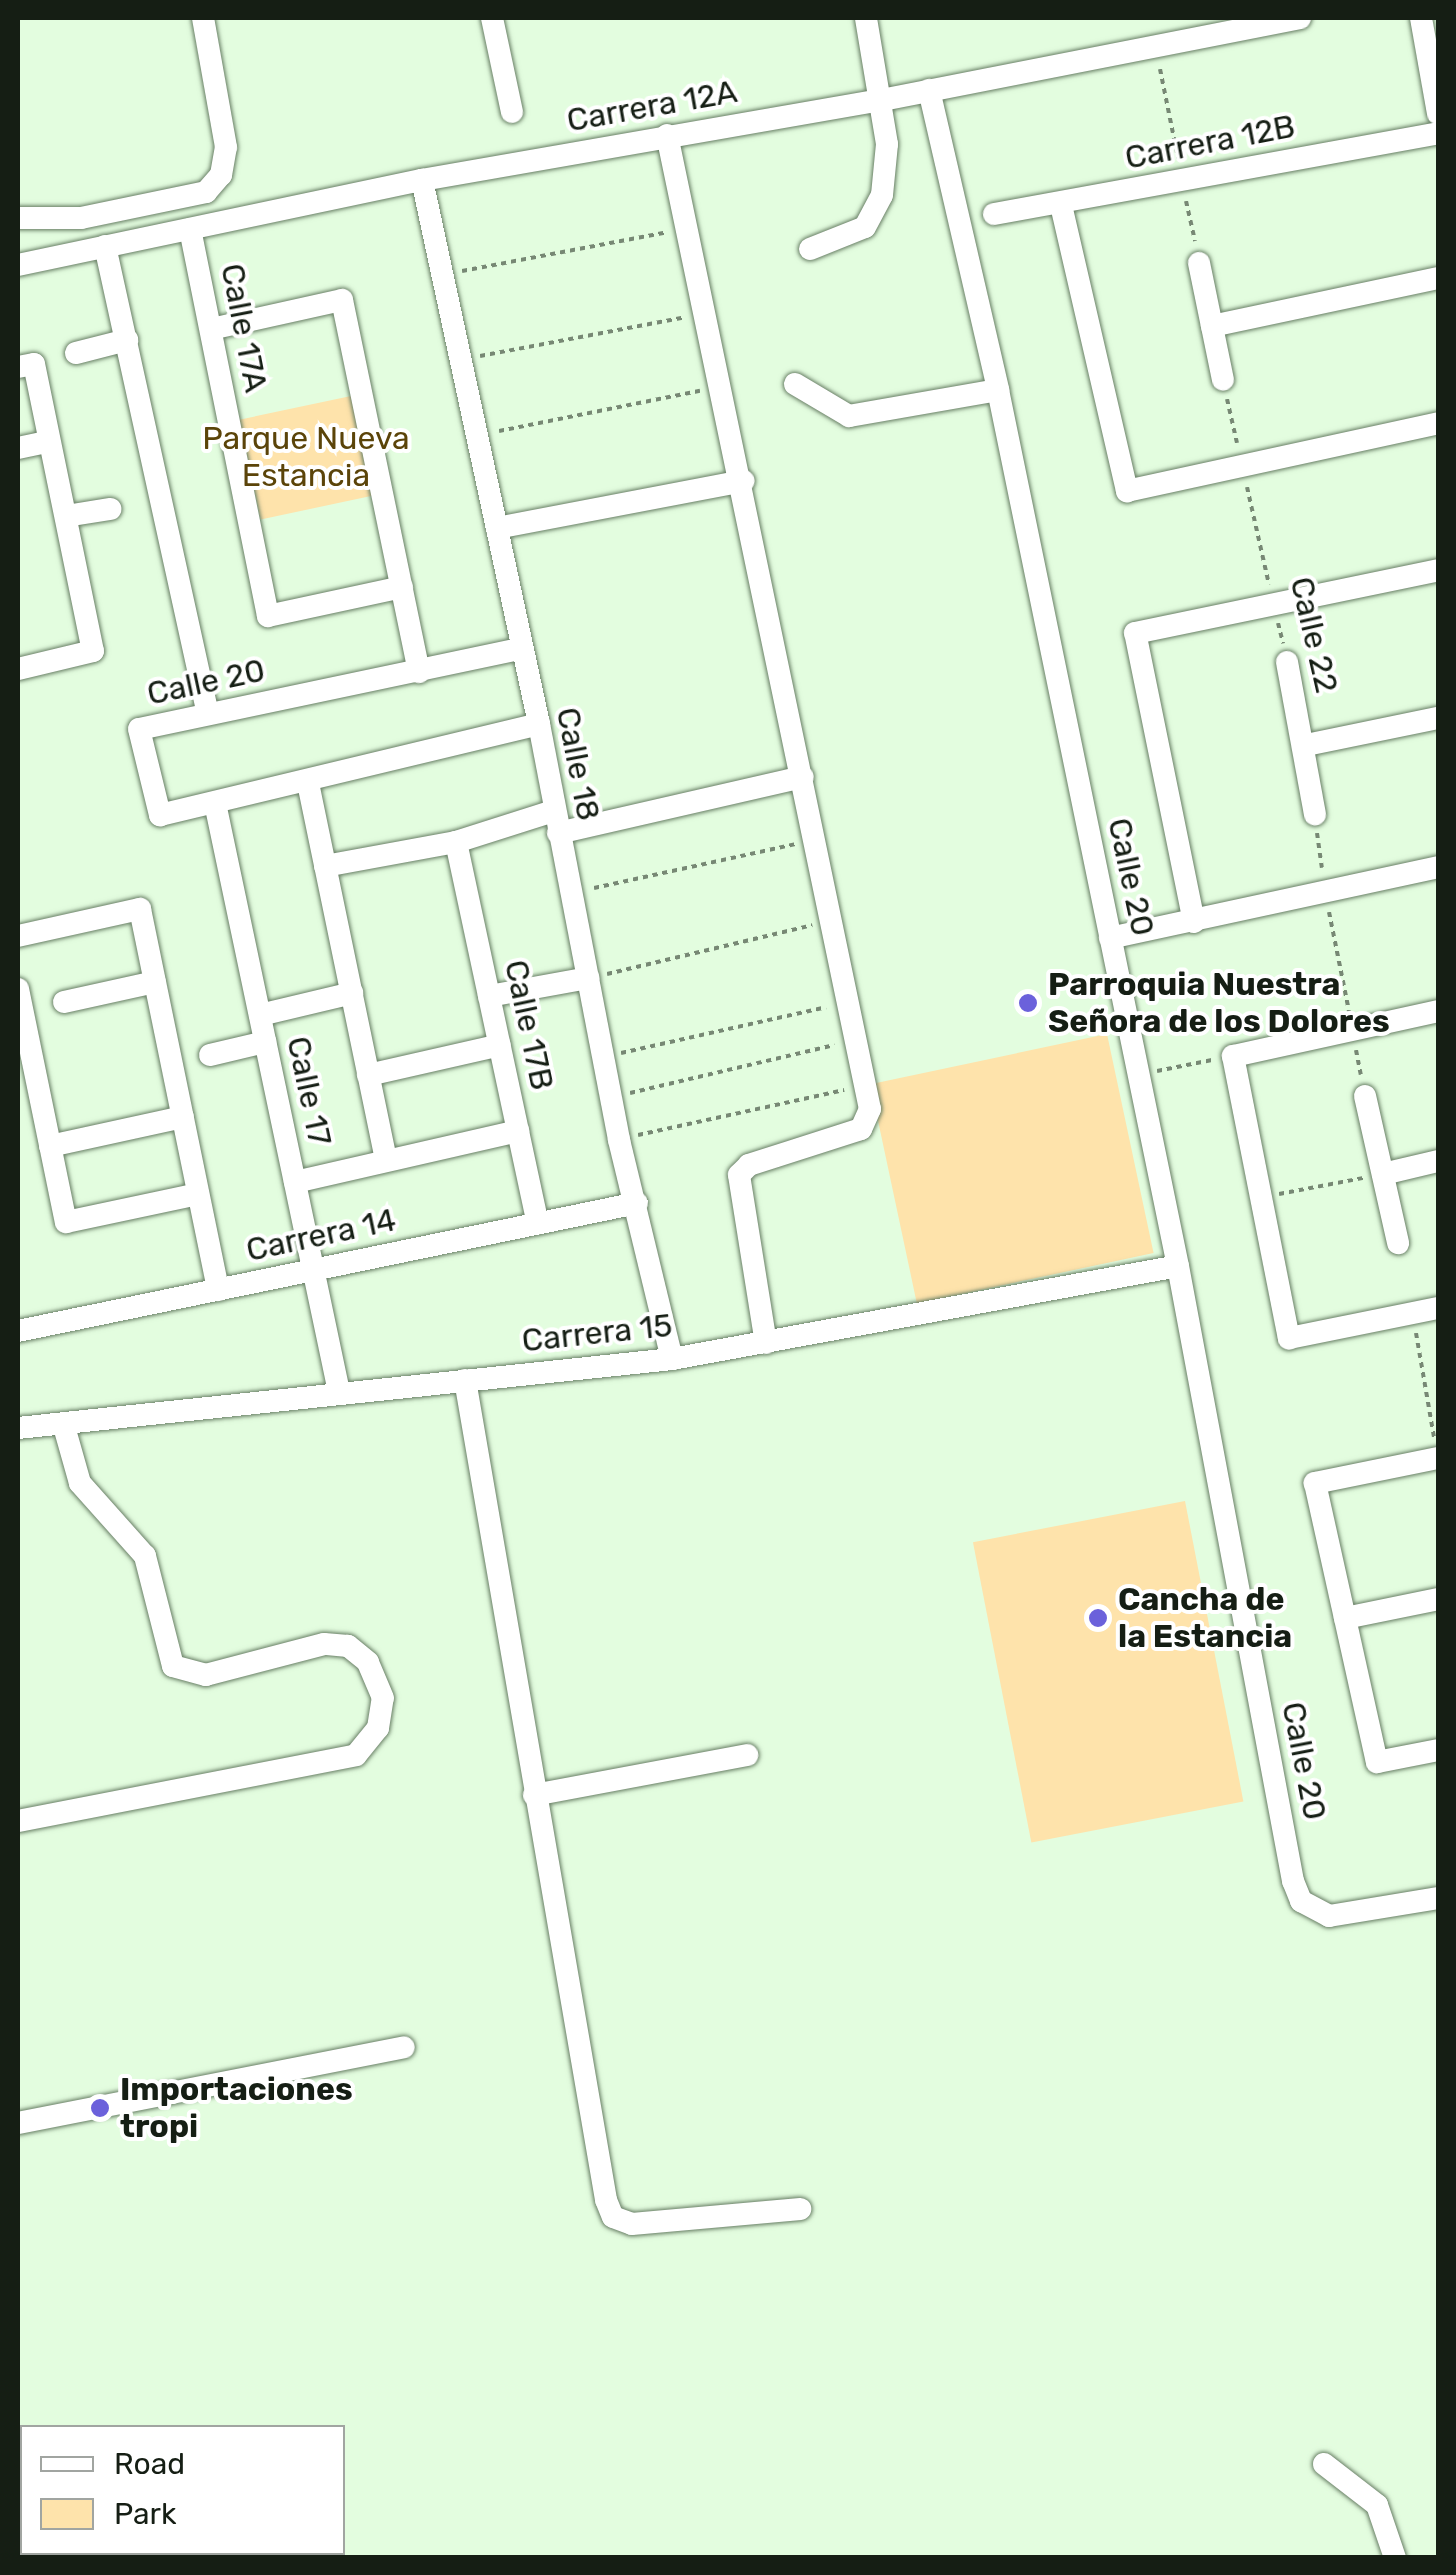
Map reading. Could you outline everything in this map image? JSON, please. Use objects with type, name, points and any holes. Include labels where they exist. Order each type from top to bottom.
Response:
[{"type":"street","points":[[18,218],[81,218],[206,192],[221,176],[226,147],[203,18]]},
{"type":"street","points":[[492,18],[512,112]]},
{"type":"street","points":[[810,249],[864,227],[882,195],[882,100],[866,18]]},
{"type":"street","name":"Carrera 12A","points":[[18,265],[422,180],[882,100],[1300,18]]},
{"type":"street","points":[[1421,18],[1438,113]]},
{"type":"street","name":"Calle 20","points":[[929,90],[998,390],[1178,1266],[1293,1881],[1312,1910],[1351,1915],[1438,1898]]},
{"type":"street","name":"Carrera 12B","points":[[994,214],[1438,133]]},
{"type":"street","points":[[667,136],[719,387],[744,481],[803,777],[811,840],[865,1085],[869,1120],[862,1129],[750,1165],[739,1175],[766,1342]]},
{"type":"street","name":"Calle 18","points":[[422,180],[497,528],[519,650],[539,724],[610,1098],[672,1359]]},
{"type":"street","points":[[1061,204],[1127,491],[1438,422]]},
{"type":"street","name":"Calle 17A","points":[[190,229],[268,616],[402,587]]},
{"type":"street","points":[[104,246],[208,714]]},
{"type":"street","points":[[1199,263],[1223,380]]},
{"type":"street","points":[[1212,326],[1438,278]]},
{"type":"street","points":[[212,329],[342,300],[419,672]]},
{"type":"street","points":[[76,353],[127,340]]},
{"type":"street","points":[[18,669],[93,652],[66,516],[26,366]]},
{"type":"street","points":[[796,384],[850,416],[998,390]]},
{"type":"street","points":[[18,448],[46,442]]},
{"type":"street","points":[[497,528],[744,481]]},
{"type":"street","points":[[66,516],[110,508]]},
{"type":"street","points":[[1194,922],[1134,633],[1438,570]]},
{"type":"street","name":"Calle 20","points":[[519,650],[139,729],[160,815],[308,784],[539,724]]},
{"type":"street","name":"Calle 22","points":[[1287,662],[1306,746],[1315,814]]},
{"type":"street","points":[[1306,746],[1438,718]]},
{"type":"street","points":[[325,866],[803,777]]},
{"type":"street","points":[[308,784],[386,1160]]},
{"type":"street","name":"Calle 17","points":[[215,803],[338,1392]]},
{"type":"street","name":"Calle 17B","points":[[456,842],[538,1223]]},
{"type":"street","points":[[1110,938],[1438,867]]},
{"type":"street","points":[[18,936],[140,908],[218,1290]]},
{"type":"street","points":[[489,996],[588,978]]},
{"type":"street","points":[[64,1002],[155,982]]},
{"type":"street","points":[[18,989],[25,1063],[50,1146],[66,1222],[198,1194]]},
{"type":"street","points":[[260,1015],[352,993]]},
{"type":"street","points":[[1438,1012],[1233,1056],[1289,1338],[1438,1308]]},
{"type":"street","points":[[210,1055],[265,1042]]},
{"type":"street","points":[[368,1075],[500,1045]]},
{"type":"street","points":[[1366,1096],[1398,1243]]},
{"type":"street","points":[[50,1146],[183,1117]]},
{"type":"street","points":[[294,1182],[518,1130]]},
{"type":"street","points":[[1383,1174],[1438,1161]]},
{"type":"street","name":"Carrera 14","points":[[18,1331],[638,1203]]},
{"type":"street","name":"Carrera 15","points":[[19,1422],[63,1422],[672,1359],[1178,1266]]},
{"type":"street","points":[[465,1380],[534,1795],[614,2217],[632,2224],[800,2209]]},
{"type":"street","points":[[18,1821],[356,1754],[378,1728],[383,1698],[368,1662],[348,1646],[324,1644],[206,1675],[173,1666],[146,1556],[80,1483],[63,1422]]},
{"type":"street","points":[[1438,1459],[1314,1483],[1377,1762],[1438,1750]]},
{"type":"street","points":[[1345,1618],[1438,1599]]},
{"type":"street","points":[[534,1795],[747,1755]]},
{"type":"street","points":[[18,2123],[404,2046]]},
{"type":"street","points":[[1324,2464],[1377,2505],[1394,2558]]},
{"type":"path","points":[[1155,45],[1199,263]]},
{"type":"path","points":[[443,275],[686,230]]},
{"type":"path","points":[[460,360],[704,314]]},
{"type":"path","name":"Calle 22","points":[[1223,380],[1287,662]]},
{"type":"path","points":[[474,435],[719,387]]},
{"type":"path","points":[[1315,814],[1325,893],[1366,1096]]},
{"type":"path","points":[[570,894],[811,840]]},
{"type":"path","points":[[588,978],[830,921]]},
{"type":"path","points":[[602,1057],[846,1003]]},
{"type":"path","points":[[610,1098],[855,1040]]},
{"type":"path","points":[[1138,1074],[1233,1056]]},
{"type":"path","points":[[619,1140],[865,1085]]},
{"type":"path","points":[[1262,1198],[1383,1174]]},
{"type":"path","points":[[1412,1314],[1438,1459]]},
{"type":"green space","name":"Parque Nueva Estancia","points":[[351,396],[372,496],[261,519],[239,420]]},
{"type":"green space","points":[[1107,1034],[1154,1253],[917,1303],[870,1084]]},
{"type":"green space","name":"Cancha de la Estancia","points":[[1185,1501],[1243,1801],[1031,1843],[973,1542]]},
{"type":"place","name":"Parroquia Nuestra Señora de los Dolores","points":[[1028,1003]]},
{"type":"place","name":"Cancha de la Estancia","points":[[1098,1618]]},
{"type":"place","name":"Importaciones tropi","points":[[100,2108]]}]
